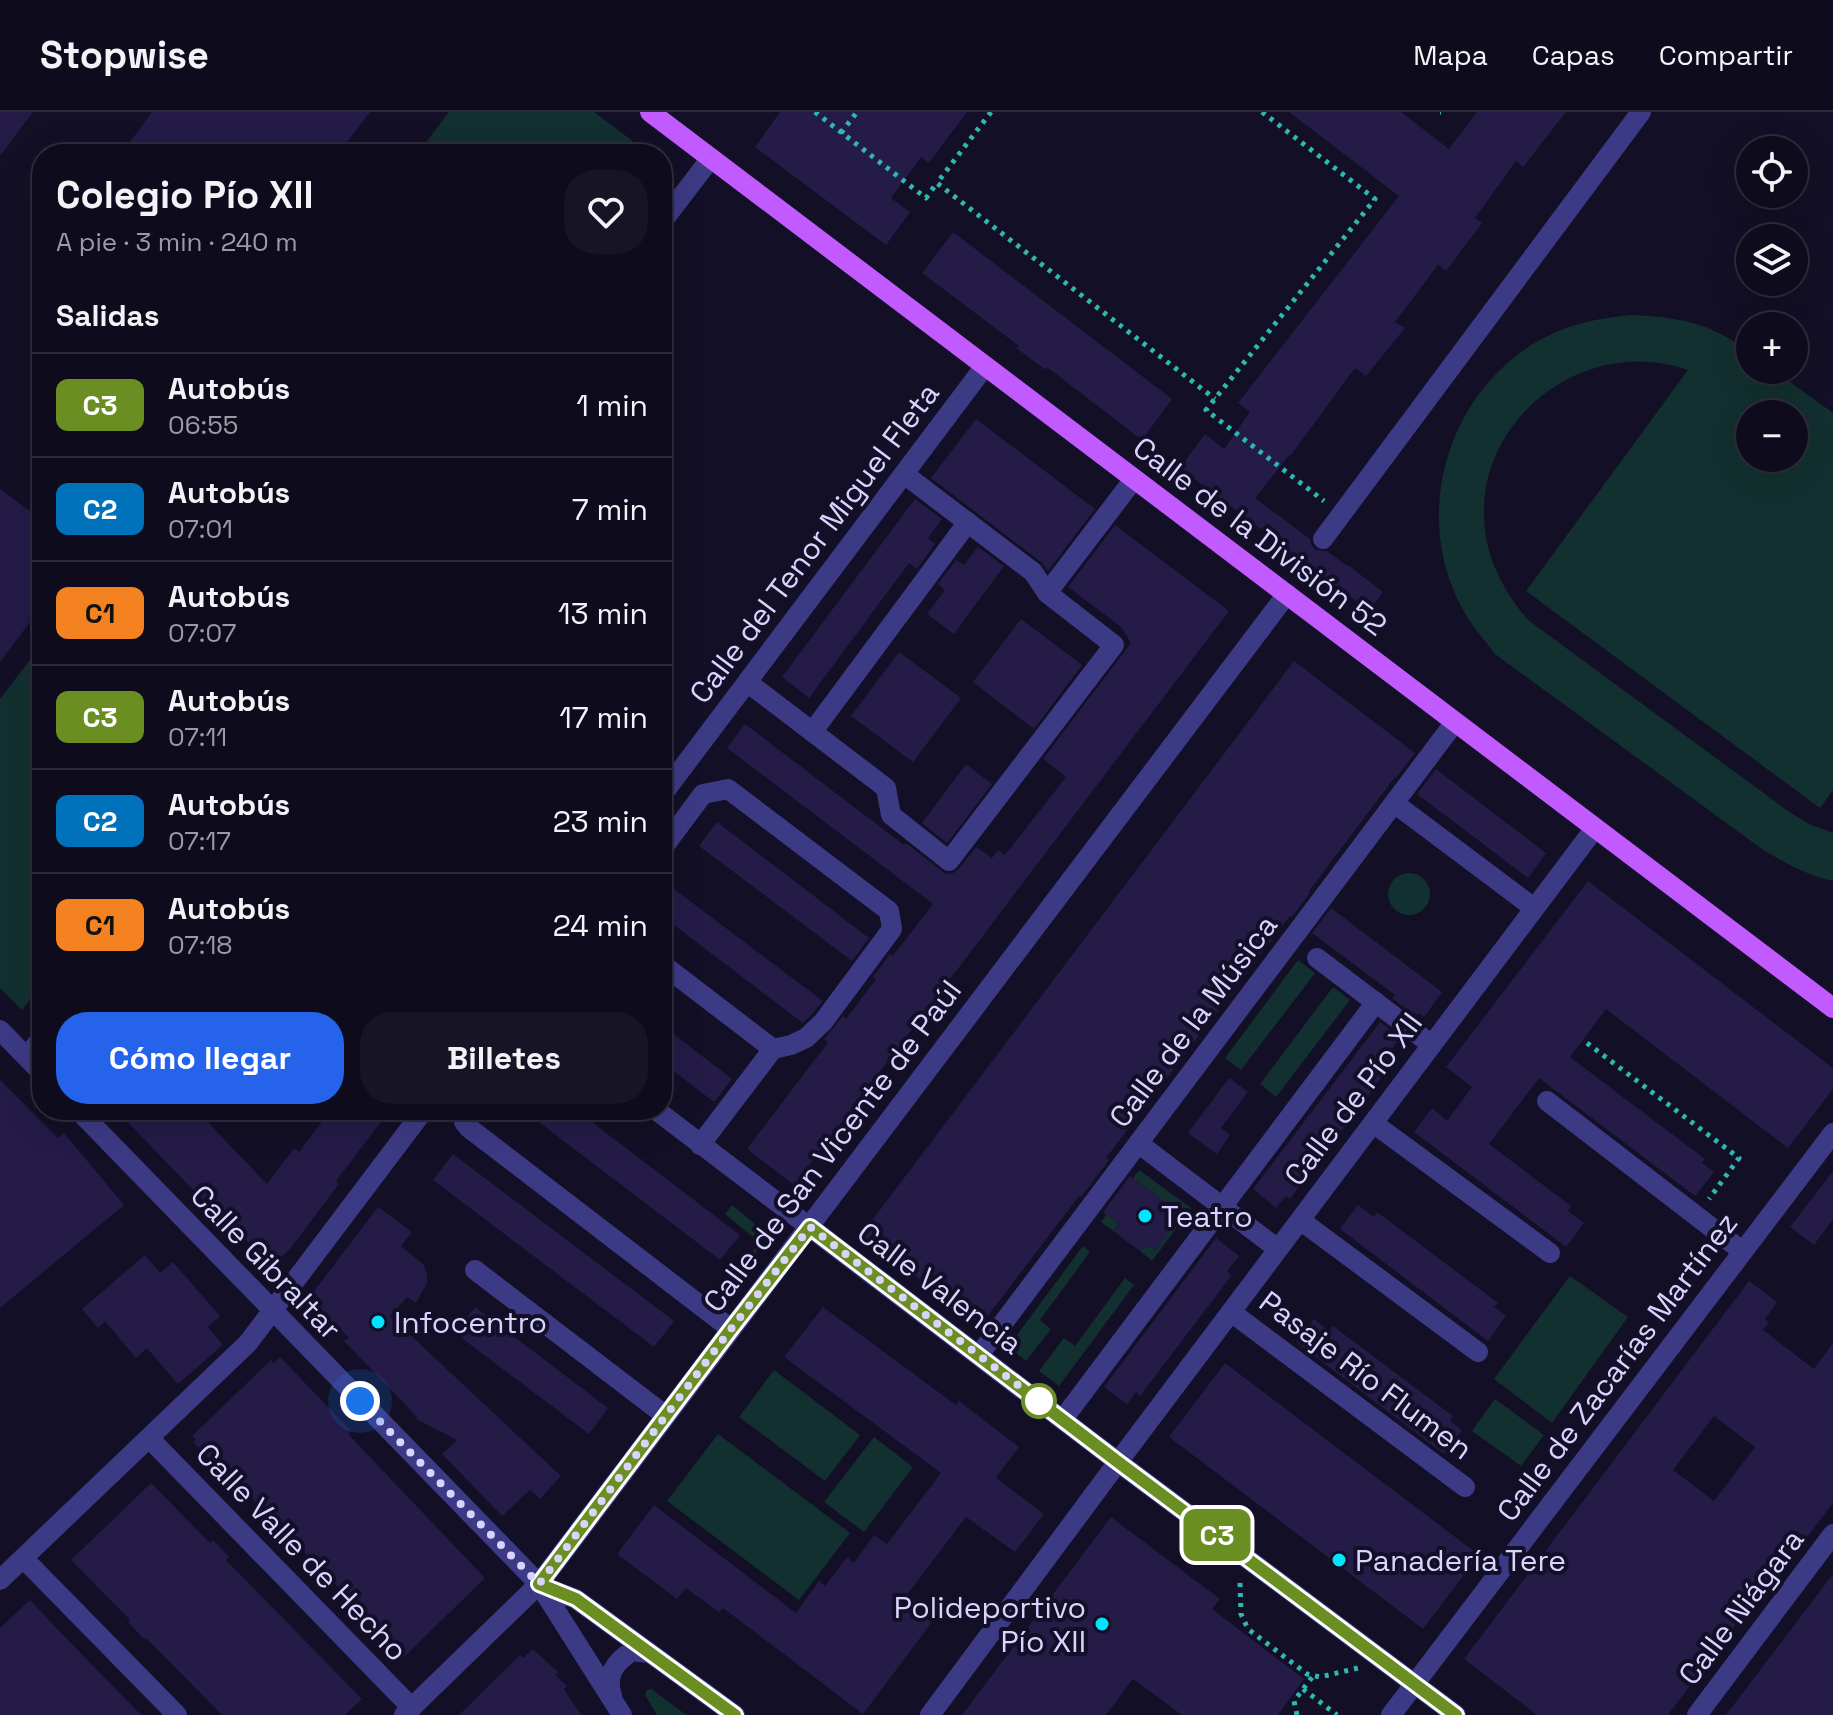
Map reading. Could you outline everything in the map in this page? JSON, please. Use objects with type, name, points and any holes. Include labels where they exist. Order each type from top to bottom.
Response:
[{"type":"main road","name":"Calle de la División 52","points":[[650,112],[1833,1008]]},
{"type":"street","points":[[1323,539],[1641,112]]},
{"type":"street","points":[[672,209],[711,158]]},
{"type":"street","name":"Calle del Tenor Miguel Fleta","points":[[672,782],[985,366]]},
{"type":"street","points":[[747,682],[886,788],[891,815],[949,861],[1114,645],[1047,593],[1033,572],[904,474]]},
{"type":"street","points":[[1047,593],[1134,479]]},
{"type":"street","points":[[813,731],[968,522]]},
{"type":"street","name":"Calle de San Vicente de Paúl","points":[[408,1711],[539,1584],[1287,594]]},
{"type":"street","name":"Calle de la Música","points":[[979,1355],[1455,722]]},
{"type":"street","points":[[672,836],[703,794],[728,789],[889,911],[892,929],[823,1022],[806,1038],[773,1049],[700,1145]]},
{"type":"street","points":[[1394,803],[1534,908]]},
{"type":"street","name":"Calle de Pío XII","points":[[930,1715],[1595,828]]},
{"type":"street","points":[[1317,958],[1432,1045]]},
{"type":"street","points":[[672,972],[773,1049]]},
{"type":"street","points":[[1063,1419],[1376,1002]]},
{"type":"street","points":[[0,1030],[32,1062]]},
{"type":"street","points":[[27,1057],[32,1050]]},
{"type":"street","points":[[1547,1101],[1742,1251]]},
{"type":"street","name":"Calle Gibraltar","points":[[88,1120],[539,1584],[618,1708]]},
{"type":"street","points":[[0,1580],[248,1343],[416,1120]]},
{"type":"street","points":[[464,1120],[469,1128],[731,1329]]},
{"type":"street","name":"Calle Valencia","points":[[669,1120],[1456,1715]]},
{"type":"street","points":[[1373,1123],[1550,1253]]},
{"type":"street","name":"Calle de Zacarías Martínez","points":[[1391,1715],[1833,1133]]},
{"type":"street","points":[[1138,1143],[1278,1249]]},
{"type":"street","points":[[1300,1220],[1478,1352]]},
{"type":"street","points":[[475,1270],[666,1416]]},
{"type":"street","name":"Pasaje Río Flumen","points":[[1231,1312],[1465,1487]]},
{"type":"street","name":"Calle Valle de Hecho","points":[[150,1439],[408,1711]]},
{"type":"street","name":"Calle Niágara","points":[[1697,1715],[1833,1534]]},
{"type":"street","points":[[23,1558],[177,1715]]},
{"type":"street","points":[[539,1584],[576,1599],[735,1715]]},
{"type":"street","points":[[618,1708],[608,1682],[615,1665],[632,1651],[649,1653]]},
{"type":"path","points":[[815,112],[926,198],[991,112]]},
{"type":"path","points":[[841,133],[857,112]]},
{"type":"path","points":[[1262,112],[1375,199],[1206,410],[1340,514]]},
{"type":"path","points":[[937,183],[1215,399]]},
{"type":"path","points":[[1587,1043],[1739,1158],[1696,1216]]},
{"type":"path","points":[[1240,1574],[1241,1614],[1248,1629],[1307,1674],[1326,1676],[1363,1667]]},
{"type":"path","points":[[1297,1715],[1294,1701],[1313,1676]]},
{"type":"path","points":[[1303,1689],[1337,1715]]},
{"type":"green space","points":[[449,112],[594,112],[637,144],[425,144]]},
{"type":"green space","points":[[1649,316],[1708,328],[1736,343],[1736,384],[1793,384],[1833,413],[1833,790],[1820,808],[1526,591],[1688,370],[1645,362],[1603,366],[1565,380],[1532,404],[1506,435],[1490,472],[1484,513],[1494,566],[1506,590],[1528,620],[1788,811],[1809,824],[1833,833],[1833,881],[1796,868],[1762,849],[1495,654],[1469,620],[1457,598],[1445,563],[1439,527],[1441,490],[1448,454],[1462,421],[1482,390],[1507,363],[1549,335],[1595,320]]},
{"type":"green space","points":[[32,657],[32,997],[22,1010],[0,988],[0,699]]},
{"type":"green space","points":[[1409,873],[1424,879],[1430,894],[1424,909],[1409,915],[1394,909],[1388,894],[1394,879]]},
{"type":"green space","points":[[1298,960],[1315,973],[1241,1070],[1225,1058]]},
{"type":"green space","points":[[1333,987],[1350,1000],[1276,1097],[1260,1084]]},
{"type":"green space","points":[[1139,1170],[1191,1208],[1152,1261],[1140,1251],[1146,1244],[1155,1250],[1181,1214],[1137,1181],[1110,1216],[1119,1224],[1113,1231],[1101,1222]]},
{"type":"green space","points":[[732,1205],[755,1224],[762,1242],[739,1276],[735,1272],[752,1254],[758,1241],[725,1214]]},
{"type":"green space","points":[[1083,1246],[1090,1252],[1040,1320],[1051,1329],[1026,1361],[1008,1347]]},
{"type":"green space","points":[[1570,1276],[1628,1317],[1552,1423],[1494,1379]]},
{"type":"green space","points":[[1125,1278],[1134,1285],[1059,1386],[1039,1371],[1064,1338],[1075,1346]]},
{"type":"green space","points":[[774,1370],[860,1435],[825,1481],[739,1417]]},
{"type":"green space","points":[[1495,1399],[1544,1435],[1521,1466],[1472,1431]]},
{"type":"green space","points":[[718,1434],[850,1533],[799,1600],[667,1501]]},
{"type":"green space","points":[[874,1437],[913,1467],[864,1532],[824,1502]]},
{"type":"green space","points":[[652,1689],[686,1715],[657,1715],[645,1695],[647,1690]]},
{"type":"building","points":[[0,112],[33,112],[0,156]]},
{"type":"building","points":[[152,112],[370,112],[346,144],[128,144]]},
{"type":"building","points":[[780,112],[967,112],[929,163],[921,157],[891,198],[910,212],[886,245],[755,147]]},
{"type":"building","points":[[1289,112],[1401,112],[1449,149],[1477,112],[1566,112],[1523,167],[1516,161],[1475,218],[1482,223],[1446,271],[1438,265],[1395,322],[1405,328],[1366,376],[1355,368],[1255,498],[1310,539],[1316,550],[1327,551],[1383,592],[1369,611],[1180,468],[1205,434],[1224,449],[1250,412],[1238,403],[1399,196]]},
{"type":"building","points":[[953,232],[1172,399],[1142,440],[1047,367],[1046,370],[1016,348],[1019,346],[922,273]]},
{"type":"building","points":[[976,419],[1095,509],[1048,571],[1041,562],[931,478]]},
{"type":"building","points":[[0,489],[32,513],[32,619],[0,662]]},
{"type":"building","points":[[915,499],[942,519],[928,538],[935,544],[917,569],[909,563],[809,698],[782,677]]},
{"type":"building","points":[[1115,525],[1229,611],[794,1185],[747,1149],[826,1045],[828,1042],[824,1039],[843,1016],[846,1019],[876,979],[873,977],[890,954],[893,956],[933,904],[727,748],[745,724],[946,874],[959,869],[976,847],[992,858],[998,850],[1005,855],[1066,777],[1043,759],[1131,643],[1121,627],[1068,587]]},
{"type":"building","points":[[978,547],[1004,566],[954,634],[927,614],[945,590],[938,584],[956,560],[964,565]]},
{"type":"building","points":[[1021,619],[1082,665],[1034,729],[973,682]]},
{"type":"building","points":[[899,652],[961,698],[913,762],[851,716]]},
{"type":"building","points":[[1294,661],[1415,753],[981,1325],[861,1235]]},
{"type":"building","points":[[966,764],[992,784],[947,843],[922,823]]},
{"type":"building","points":[[1436,769],[1546,853],[1528,878],[1417,794]]},
{"type":"building","points":[[717,822],[869,938],[852,961],[699,846]]},
{"type":"building","points":[[1588,881],[1833,1068],[1833,1089],[1788,1148],[1606,1009],[1570,1057],[1705,1159],[1702,1163],[1714,1172],[1695,1196],[1539,1078],[1489,1144],[1571,1206],[1568,1211],[1584,1223],[1566,1247],[1414,1132],[1432,1108],[1447,1121],[1472,1087],[1446,1067]]},
{"type":"building","points":[[672,888],[823,1001],[803,1023],[672,924]]},
{"type":"building","points":[[1331,908],[1442,992],[1424,1017],[1418,1013],[1416,1016],[1392,998],[1395,995],[1312,933]]},
{"type":"building","points":[[1380,1022],[1400,1037],[1376,1074],[1381,1078],[1290,1199],[1286,1196],[1276,1208],[1253,1189]]},
{"type":"building","points":[[672,1033],[732,1079],[714,1102],[672,1070]]},
{"type":"building","points":[[1229,1078],[1248,1092],[1221,1128],[1230,1135],[1217,1154],[1188,1133]]},
{"type":"building","points":[[0,1080],[32,1112],[32,1120],[40,1120],[58,1138],[64,1133],[124,1205],[0,1308]]},
{"type":"building","points":[[126,1120],[206,1120],[267,1184],[294,1148],[299,1152],[323,1120],[382,1120],[290,1249],[272,1266],[223,1221]]},
{"type":"building","points":[[536,1120],[589,1120],[740,1235],[720,1260]]},
{"type":"building","points":[[453,1154],[674,1321],[654,1347],[433,1180]]},
{"type":"building","points":[[1833,1171],[1833,1219],[1814,1245],[1790,1227]]},
{"type":"building","name":"Teatro","points":[[1130,1176],[1182,1214],[1155,1250],[1146,1245],[1140,1251],[1113,1231],[1120,1224],[1103,1212]]},
{"type":"building","points":[[1358,1205],[1374,1217],[1377,1212],[1498,1303],[1494,1307],[1506,1316],[1488,1341],[1340,1229]]},
{"type":"building","name":"Infocentro","points":[[378,1207],[412,1232],[401,1246],[423,1264],[427,1274],[427,1283],[416,1303],[407,1297],[390,1316],[561,1476],[540,1499],[530,1490],[502,1516],[442,1454],[457,1440],[416,1419],[344,1341],[349,1337],[305,1303]]},
{"type":"building","points":[[1216,1238],[1239,1256],[1227,1271],[1232,1275],[1140,1396],[1136,1392],[1127,1404],[1104,1387]]},
{"type":"building","points":[[145,1255],[160,1273],[173,1262],[220,1316],[208,1327],[223,1345],[178,1384],[147,1348],[136,1358],[105,1321],[98,1328],[82,1309]]},
{"type":"building","points":[[1749,1281],[1777,1302],[1765,1319],[1769,1322],[1763,1330],[1814,1369],[1833,1343],[1833,1503],[1752,1609],[1749,1607],[1668,1715],[1537,1715],[1464,1659]],"holes":[[[1714,1416],[1755,1447],[1714,1501],[1673,1470]]]},
{"type":"building","points":[[475,1307],[608,1408],[589,1434],[455,1333]]},
{"type":"building","points":[[823,1307],[956,1405],[959,1401],[1019,1447],[996,1478],[1044,1514],[1015,1552],[966,1517],[903,1600],[932,1622],[863,1714],[723,1608],[719,1612],[686,1588],[677,1599],[617,1554],[654,1505],[796,1613],[819,1581],[825,1586],[847,1557],[854,1563],[874,1535],[887,1544],[941,1473],[784,1357]]},
{"type":"building","points":[[1314,1319],[1329,1331],[1333,1326],[1453,1416],[1450,1421],[1462,1430],[1444,1454],[1296,1342]]},
{"type":"building","points":[[280,1357],[351,1431],[348,1434],[485,1578],[405,1656],[251,1497],[249,1500],[193,1442],[196,1440],[192,1436],[271,1360],[274,1363]]},
{"type":"building","points":[[1225,1363],[1479,1555],[1423,1629],[1169,1437]]},
{"type":"building","points":[[151,1483],[210,1543],[213,1540],[229,1557],[226,1560],[362,1699],[345,1715],[222,1715],[144,1639],[128,1622],[130,1620],[71,1560]]},
{"type":"building","points":[[1111,1517],[1220,1599],[1212,1609],[1304,1679],[1278,1715],[1182,1715],[1133,1679],[1106,1715],[962,1715]]},
{"type":"building","points":[[1833,1574],[1833,1715],[1726,1715]]},
{"type":"building","points":[[30,1600],[141,1715],[0,1715],[0,1628]]},
{"type":"building","points":[[533,1649],[558,1672],[555,1675],[567,1686],[564,1689],[581,1715],[459,1715],[520,1655],[523,1658]]},
{"type":"bus line","name":"C3","points":[[735,1715],[576,1599],[539,1584],[810,1227],[1456,1715]]},
{"type":"place","name":"Teatro","points":[[1145,1216]]},
{"type":"place","name":"Infocentro","points":[[378,1322]]},
{"type":"place","name":"Panadería Tere","points":[[1339,1560]]},
{"type":"place","name":"Polideportivo Pío XII","points":[[1102,1624]]},
{"type":"route","points":[[360,1401],[539,1584],[810,1227],[1039,1401]]}]
